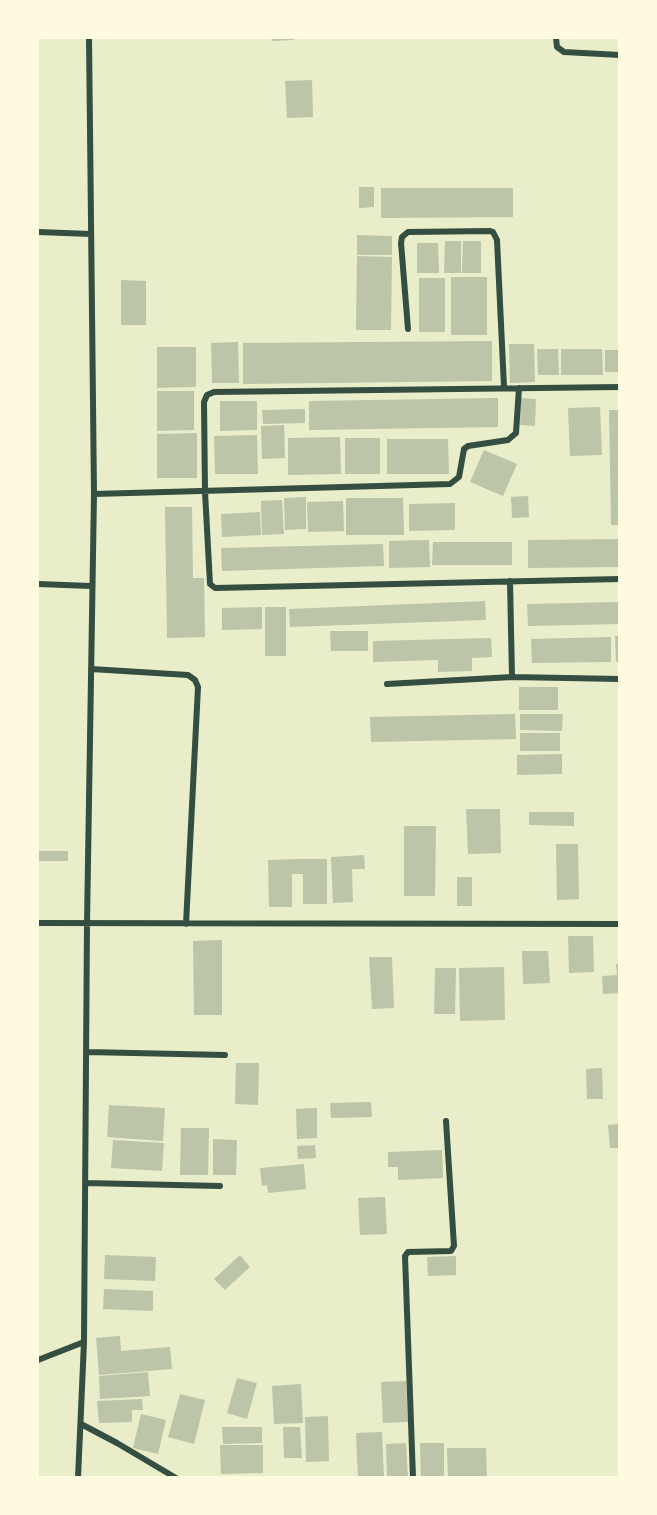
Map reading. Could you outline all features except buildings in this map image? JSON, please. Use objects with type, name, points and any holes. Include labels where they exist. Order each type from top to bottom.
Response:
[{"type":"street","points":[[78,1478],[84,1342],[87,923],[94,494],[89,38]]},
{"type":"street","points":[[556,38],[557,47],[564,52],[620,55]]},
{"type":"street","points":[[38,232],[91,234]]},
{"type":"street","points":[[408,329],[401,243],[405,234],[408,232],[493,232],[497,240],[504,387]]},
{"type":"street","points":[[620,387],[214,392],[207,395],[204,402],[205,492],[210,584],[215,588],[620,579]]},
{"type":"street","points":[[94,494],[450,484],[459,477],[464,449],[468,446],[508,440],[516,434],[519,388]]},
{"type":"street","points":[[510,581],[512,677]]},
{"type":"street","points":[[38,584],[91,586]]},
{"type":"street","points":[[91,669],[188,675],[195,680],[198,687],[186,924]]},
{"type":"street","points":[[387,684],[512,677],[620,679]]},
{"type":"street","points":[[38,923],[620,924]]},
{"type":"street","points":[[86,1052],[225,1055]]},
{"type":"street","points":[[413,1478],[405,1256],[408,1252],[451,1251],[454,1246],[446,1121]]},
{"type":"street","points":[[86,1183],[220,1186]]},
{"type":"street","points":[[38,1360],[84,1342]]},
{"type":"street","points":[[81,1425],[117,1443],[176,1478]]}]
